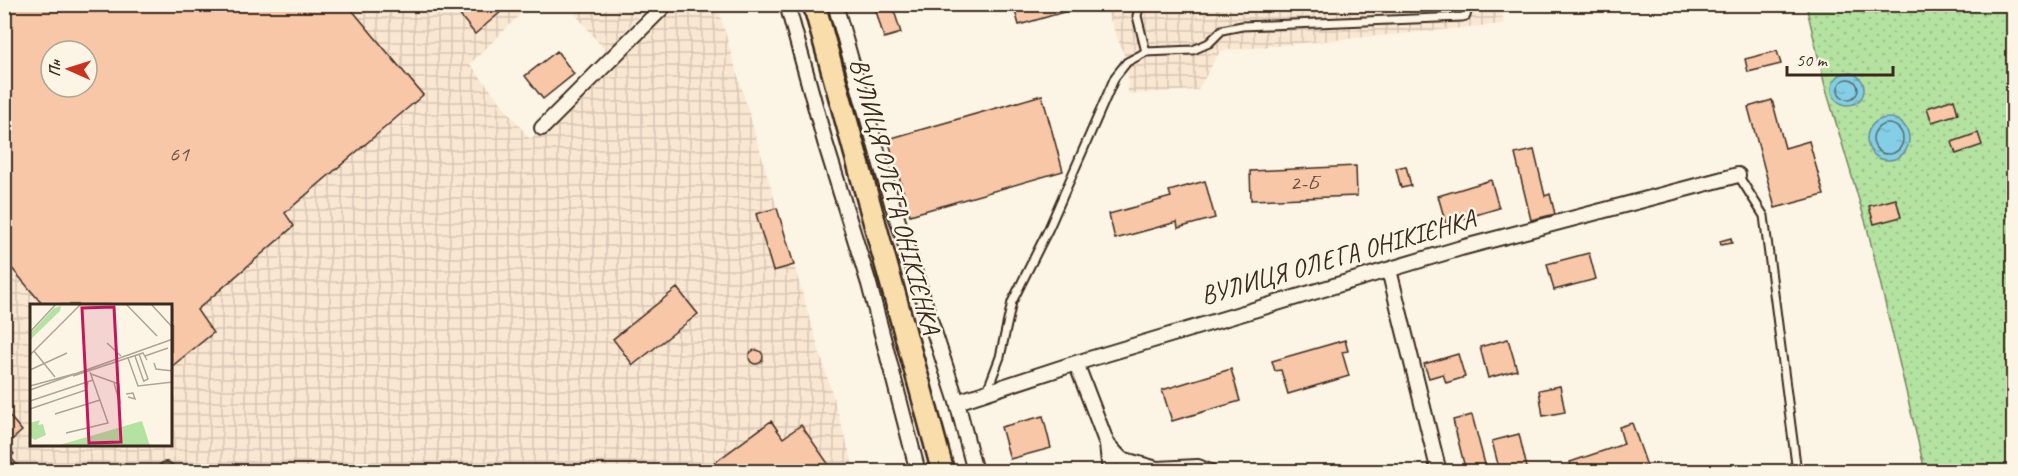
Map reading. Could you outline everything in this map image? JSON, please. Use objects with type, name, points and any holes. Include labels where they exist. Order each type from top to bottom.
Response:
[{"type":"main road","name":"ВУЛИЦЯ ОЛЕГА ОНІКІЄНКА","points":[[814,4],[943,471]]},
{"type":"street","points":[[542,128],[666,4]]},
{"type":"street","points":[[787,4],[869,284],[918,471]]},
{"type":"street","points":[[835,4],[892,203],[957,402],[975,471]]},
{"type":"street","name":"ВУЛИЦЯ ОЛЕГА ОНІКІЄНКА","points":[[957,402],[1076,363],[1473,245],[1738,175]]},
{"type":"street","points":[[848,216],[892,203]]},
{"type":"street","points":[[1389,270],[1439,471]]},
{"type":"street","points":[[1076,363],[1107,444],[1110,471]]},
{"type":"street","points":[[1107,444],[1121,459],[1157,469],[1198,467],[1210,471]]},
{"type":"lane","points":[[1140,4],[1137,16],[1146,52]]},
{"type":"lane","points":[[987,393],[1000,357],[1012,302],[1049,228],[1115,77],[1127,62],[1146,52],[1193,50],[1209,43],[1222,30],[1242,26],[1462,17],[1466,16],[1469,4]]},
{"type":"lane","points":[[1738,175],[1764,216],[1797,471]]},
{"type":"shaded area","points":[[1501,4],[1504,24],[1220,51],[1198,90],[1128,94],[1127,62],[1104,5]]},
{"type":"shaded area","points":[[4,5],[530,5],[470,64],[530,139],[679,5],[717,5],[855,471],[5,471]]},
{"type":"shaded area","points":[[568,5],[649,5],[606,52]]},
{"type":"green space","points":[[1806,5],[2013,5],[2013,471],[1925,471],[1867,227],[1825,86]]},
{"type":"water","points":[[1848,73],[1859,78],[1864,89],[1859,100],[1848,105],[1837,100],[1832,89],[1837,78]]},
{"type":"water","points":[[1888,118],[1903,124],[1909,139],[1903,154],[1888,160],[1873,154],[1867,139],[1873,124]]},
{"type":"building","points":[[4,4],[347,4],[423,95],[285,213],[294,226],[197,310],[213,333],[172,366],[172,304],[42,304],[4,259]]},
{"type":"building","points":[[451,4],[510,4],[475,34]]},
{"type":"building","points":[[874,4],[892,4],[901,33],[884,38]]},
{"type":"building","points":[[1013,4],[1080,4],[1081,7],[1019,25]]},
{"type":"building","points":[[557,51],[574,74],[543,99],[525,76]]},
{"type":"building","points":[[1777,51],[1781,64],[1748,72],[1745,59]]},
{"type":"building","points":[[1042,95],[1063,171],[910,215],[888,139]]},
{"type":"building","points":[[1954,99],[1958,114],[1932,122],[1927,108]]},
{"type":"building","points":[[1772,100],[1785,148],[1809,141],[1824,195],[1775,208],[1748,107]]},
{"type":"building","points":[[1978,133],[1982,145],[1956,154],[1952,142]]},
{"type":"building","points":[[1534,150],[1545,196],[1550,194],[1555,214],[1531,220],[1515,154]]},
{"type":"building","points":[[1356,166],[1357,196],[1251,200],[1250,171]]},
{"type":"building","points":[[1406,166],[1411,186],[1401,188],[1396,168]]},
{"type":"building","points":[[1491,180],[1499,208],[1446,224],[1438,196]]},
{"type":"building","points":[[1205,181],[1215,218],[1178,228],[1177,222],[1115,239],[1109,214],[1171,197],[1169,191]]},
{"type":"building","points":[[1896,199],[1901,217],[1874,224],[1869,206]]},
{"type":"building","points":[[777,208],[794,265],[773,271],[756,214]]},
{"type":"building","points":[[1731,238],[1732,243],[1721,245],[1720,241]]},
{"type":"building","points":[[1589,253],[1596,279],[1554,290],[1547,264]]},
{"type":"building","points":[[677,288],[698,314],[633,365],[613,339]]},
{"type":"building","points":[[1508,339],[1517,370],[1488,378],[1480,347]]},
{"type":"building","points":[[1345,340],[1348,351],[1342,352],[1349,376],[1288,394],[1281,370],[1275,371],[1272,361]]},
{"type":"building","points":[[756,350],[761,352],[763,357],[761,362],[756,364],[751,362],[749,357],[751,352]]},
{"type":"building","points":[[1458,354],[1465,377],[1446,383],[1443,374],[1429,378],[1424,364]]},
{"type":"building","points":[[1231,369],[1240,401],[1172,421],[1162,390]]},
{"type":"building","points":[[1560,386],[1565,412],[1543,416],[1539,390]]},
{"type":"building","points":[[6,412],[22,431],[6,445],[14,454],[10,457],[20,468],[17,472],[4,472]]},
{"type":"building","points":[[1472,415],[1487,472],[1466,472],[1453,420]]},
{"type":"building","points":[[1043,416],[1051,448],[1010,459],[1001,427]]},
{"type":"building","points":[[771,421],[783,438],[801,425],[834,472],[702,472]]},
{"type":"building","points":[[1632,423],[1647,466],[1633,472],[1573,472],[1570,462],[1624,444],[1619,427]]},
{"type":"building","points":[[1519,434],[1528,472],[1500,472],[1492,441]]}]
